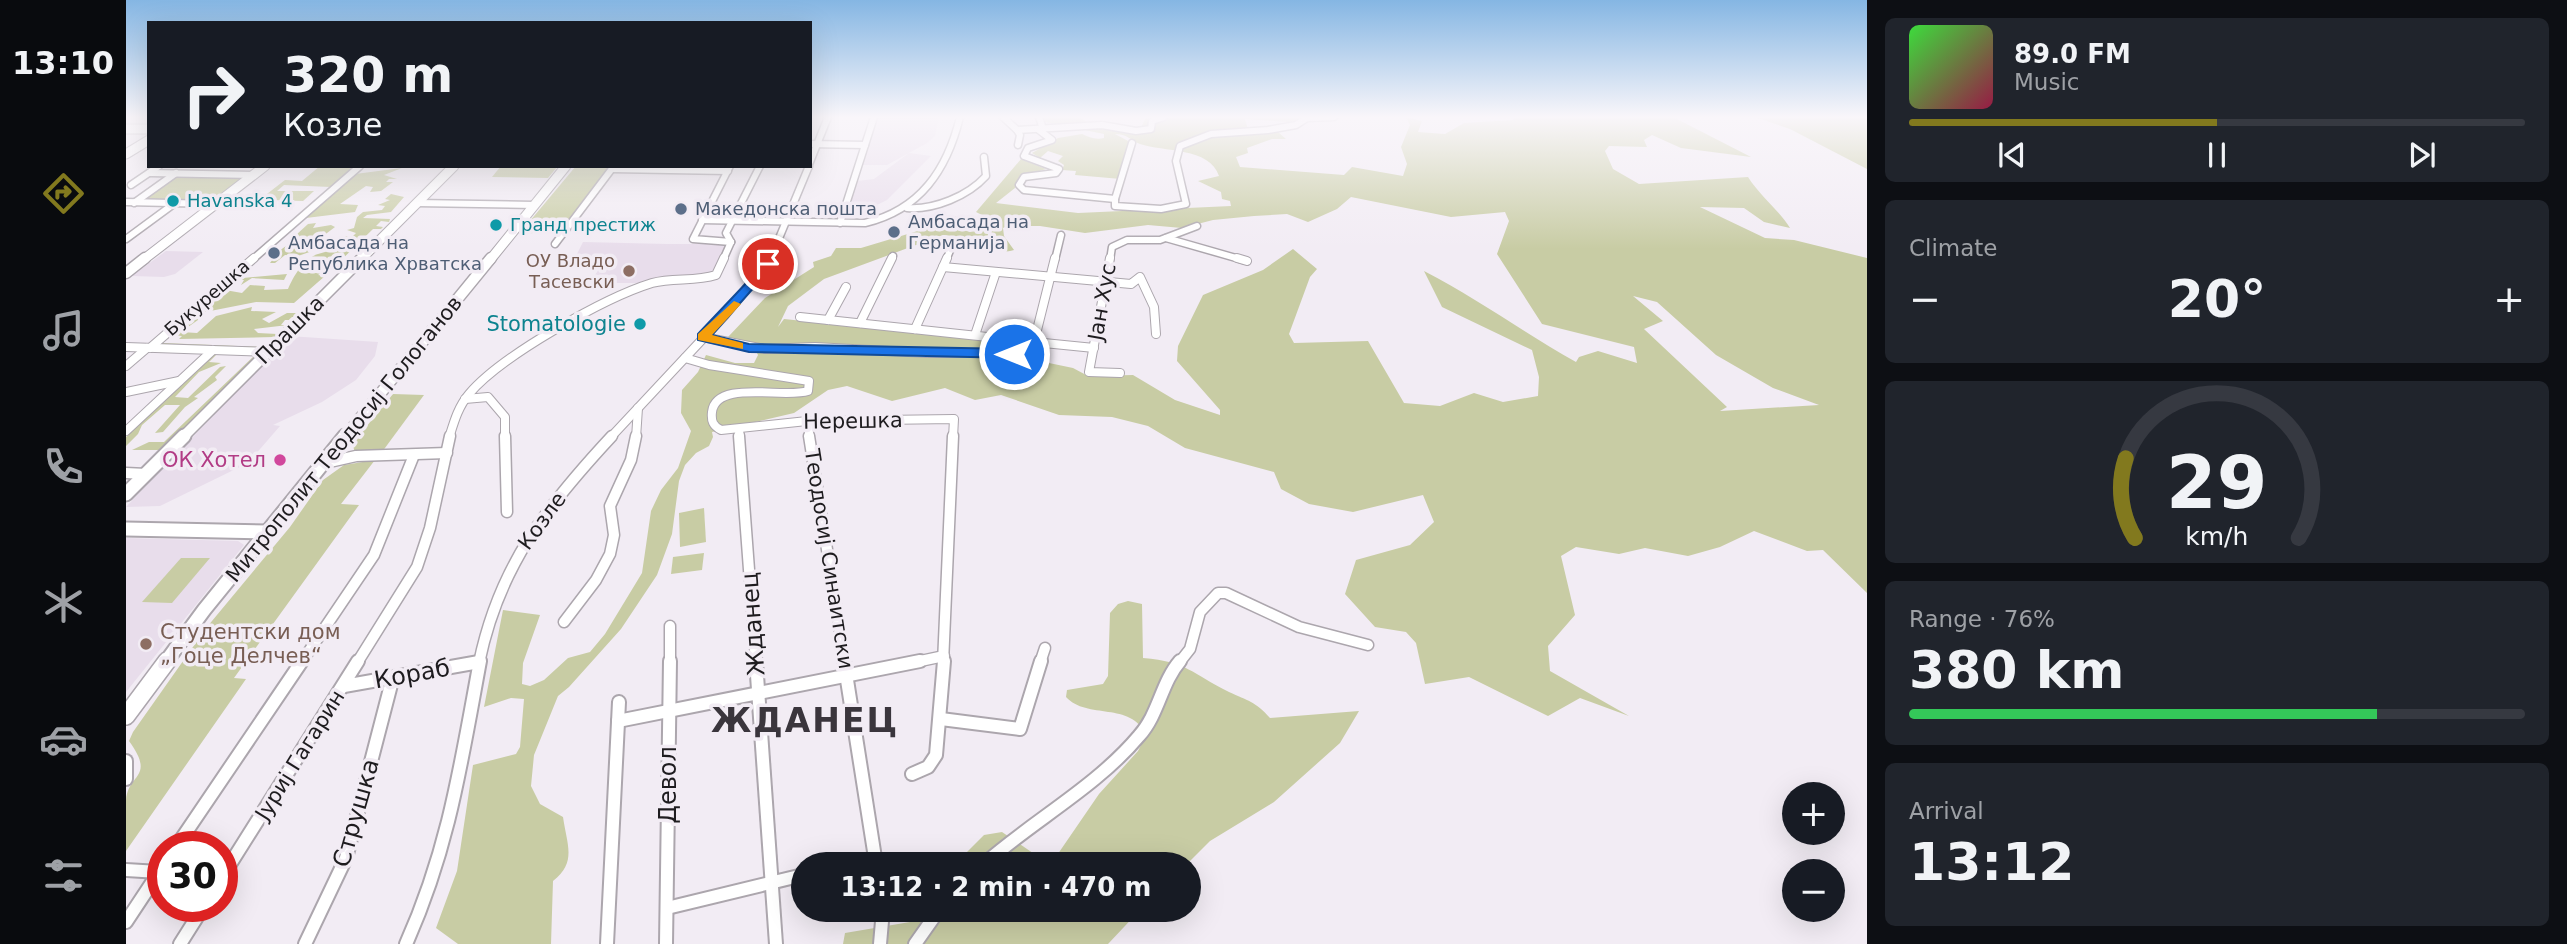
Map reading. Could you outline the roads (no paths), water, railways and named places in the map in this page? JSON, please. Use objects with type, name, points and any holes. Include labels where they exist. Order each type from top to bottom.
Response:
[{"type":"street","points":[[840,223],[860,161]]},
{"type":"street","points":[[907,208],[947,161]]},
{"type":"street","points":[[702,220],[872,222],[907,208],[924,208],[976,186],[986,176],[984,161]]},
{"type":"street","points":[[1038,161],[1059,169],[1056,173],[1024,177],[1019,182],[1021,189],[1115,199]]},
{"type":"street","points":[[1127,161],[1115,206],[1148,209],[1186,204],[1176,161]]},
{"type":"street","points":[[131,185],[156,168]]},
{"type":"street","points":[[126,272],[263,168]]},
{"type":"street","name":"Букурешка","points":[[126,366],[358,168]]},
{"type":"street","name":"Прашка","points":[[126,494],[452,168]]},
{"type":"street","name":"Митрополит Теодосиј Гологанов","points":[[126,716],[246,558],[564,168]]},
{"type":"street","points":[[555,244],[613,168],[729,169],[694,241],[731,242]]},
{"type":"street","points":[[731,242],[726,233],[759,168]]},
{"type":"street","name":"Козле","points":[[406,944],[435,877],[448,831],[479,662],[500,588],[524,541],[574,478],[763,271],[807,168]]},
{"type":"street","points":[[150,173],[254,175]]},
{"type":"street","points":[[134,203],[176,173]]},
{"type":"street","points":[[126,202],[216,204]]},
{"type":"street","points":[[128,236],[175,203]]},
{"type":"street","points":[[417,203],[534,205]]},
{"type":"street","name":"Јан Хус","points":[[1120,373],[1089,372],[1112,247],[1117,243],[1166,238],[1197,226]]},
{"type":"street","points":[[703,337],[749,348],[839,348],[927,354],[1024,352],[1034,342],[1061,235]]},
{"type":"street","points":[[1166,238],[1247,261]]},
{"type":"street","points":[[464,399],[489,375],[613,299],[655,283],[716,275],[731,242]]},
{"type":"street","points":[[915,329],[952,246]]},
{"type":"street","points":[[860,323],[892,256]]},
{"type":"street","points":[[943,267],[1135,284],[1138,277],[1142,278],[1154,307],[1156,334]]},
{"type":"street","points":[[975,335],[996,272]]},
{"type":"street","points":[[828,320],[846,287]]},
{"type":"street","points":[[800,317],[1094,348]]},
{"type":"street","points":[[126,348],[269,352]]},
{"type":"street","points":[[126,431],[213,350]]},
{"type":"street","name":"Нерешка","points":[[685,358],[709,365],[809,381],[808,391],[799,396],[745,390],[720,400],[711,413],[713,424],[721,430],[807,421],[954,419],[941,719],[933,766],[927,772],[912,774]]},
{"type":"street","points":[[126,392],[180,381]]},
{"type":"street","points":[[464,399],[488,397],[505,417],[506,512]]},
{"type":"street","name":"Јуриј Гагарин","points":[[238,852],[417,567],[431,530],[447,453],[464,399]]},
{"type":"street","points":[[564,622],[607,561],[614,535],[610,506],[631,460],[639,424],[638,408]]},
{"type":"street","name":"Теодосиј Синаитски","points":[[807,421],[874,852]]},
{"type":"street","name":"Жданец","points":[[739,430],[776,944]]},
{"type":"street","points":[[335,450],[356,456]]},
{"type":"street","points":[[325,463],[356,456],[447,453]]},
{"type":"street","points":[[187,831],[369,564],[396,506],[414,455]]},
{"type":"street","points":[[126,473],[146,474]]},
{"type":"street","points":[[234,532],[261,524],[287,510]]},
{"type":"street","points":[[126,529],[268,532]]},
{"type":"street","points":[[234,532],[250,543],[246,558]]},
{"type":"street","points":[[998,852],[1078,791],[1139,737],[1156,713],[1169,674],[1190,649],[1200,612],[1218,593],[1226,593],[1299,627],[1368,645]]},
{"type":"street","name":"Девол","points":[[666,944],[670,626]]},
{"type":"street","points":[[941,719],[1020,729],[1045,648]]},
{"type":"street","points":[[618,721],[944,656]]},
{"type":"street","name":"Кораб","points":[[344,686],[479,662]]},
{"type":"street","name":"Струшка","points":[[305,944],[346,858],[393,677]]},
{"type":"street","points":[[126,706],[149,683]]},
{"type":"street","points":[[607,944],[619,702]]},
{"type":"street","points":[[126,761],[126,779]]},
{"type":"street","points":[[126,870],[147,869]]},
{"type":"street","points":[[667,908],[791,878]]},
{"type":"street","points":[[126,922],[147,890]]},
{"type":"street","points":[[180,944],[194,922]]},
{"type":"street","points":[[880,944],[882,922]]},
{"type":"street","points":[[915,944],[931,922]]},
{"type":"place","name":"Havanska 4","points":[[173,201]]},
{"type":"place","name":"Македонска пошта","points":[[681,209]]},
{"type":"place","name":"Гранд престиж","points":[[496,225]]},
{"type":"place","name":"Амбасада на Германија","points":[[894,232]]},
{"type":"place","name":"Aмбасада на Република Хрватска","points":[[274,253]]},
{"type":"place","name":"ОУ Владо Тасевски","points":[[629,271]]},
{"type":"place","name":"Stomatologie","points":[[640,324]]},
{"type":"place","name":"ОК Хотел","points":[[280,460]]},
{"type":"place","name":"Студентски дом „Гоце Делчев“","points":[[146,644]]},
{"type":"district","name":"ЖДАНЕЦ","points":[[805,720]]}]
